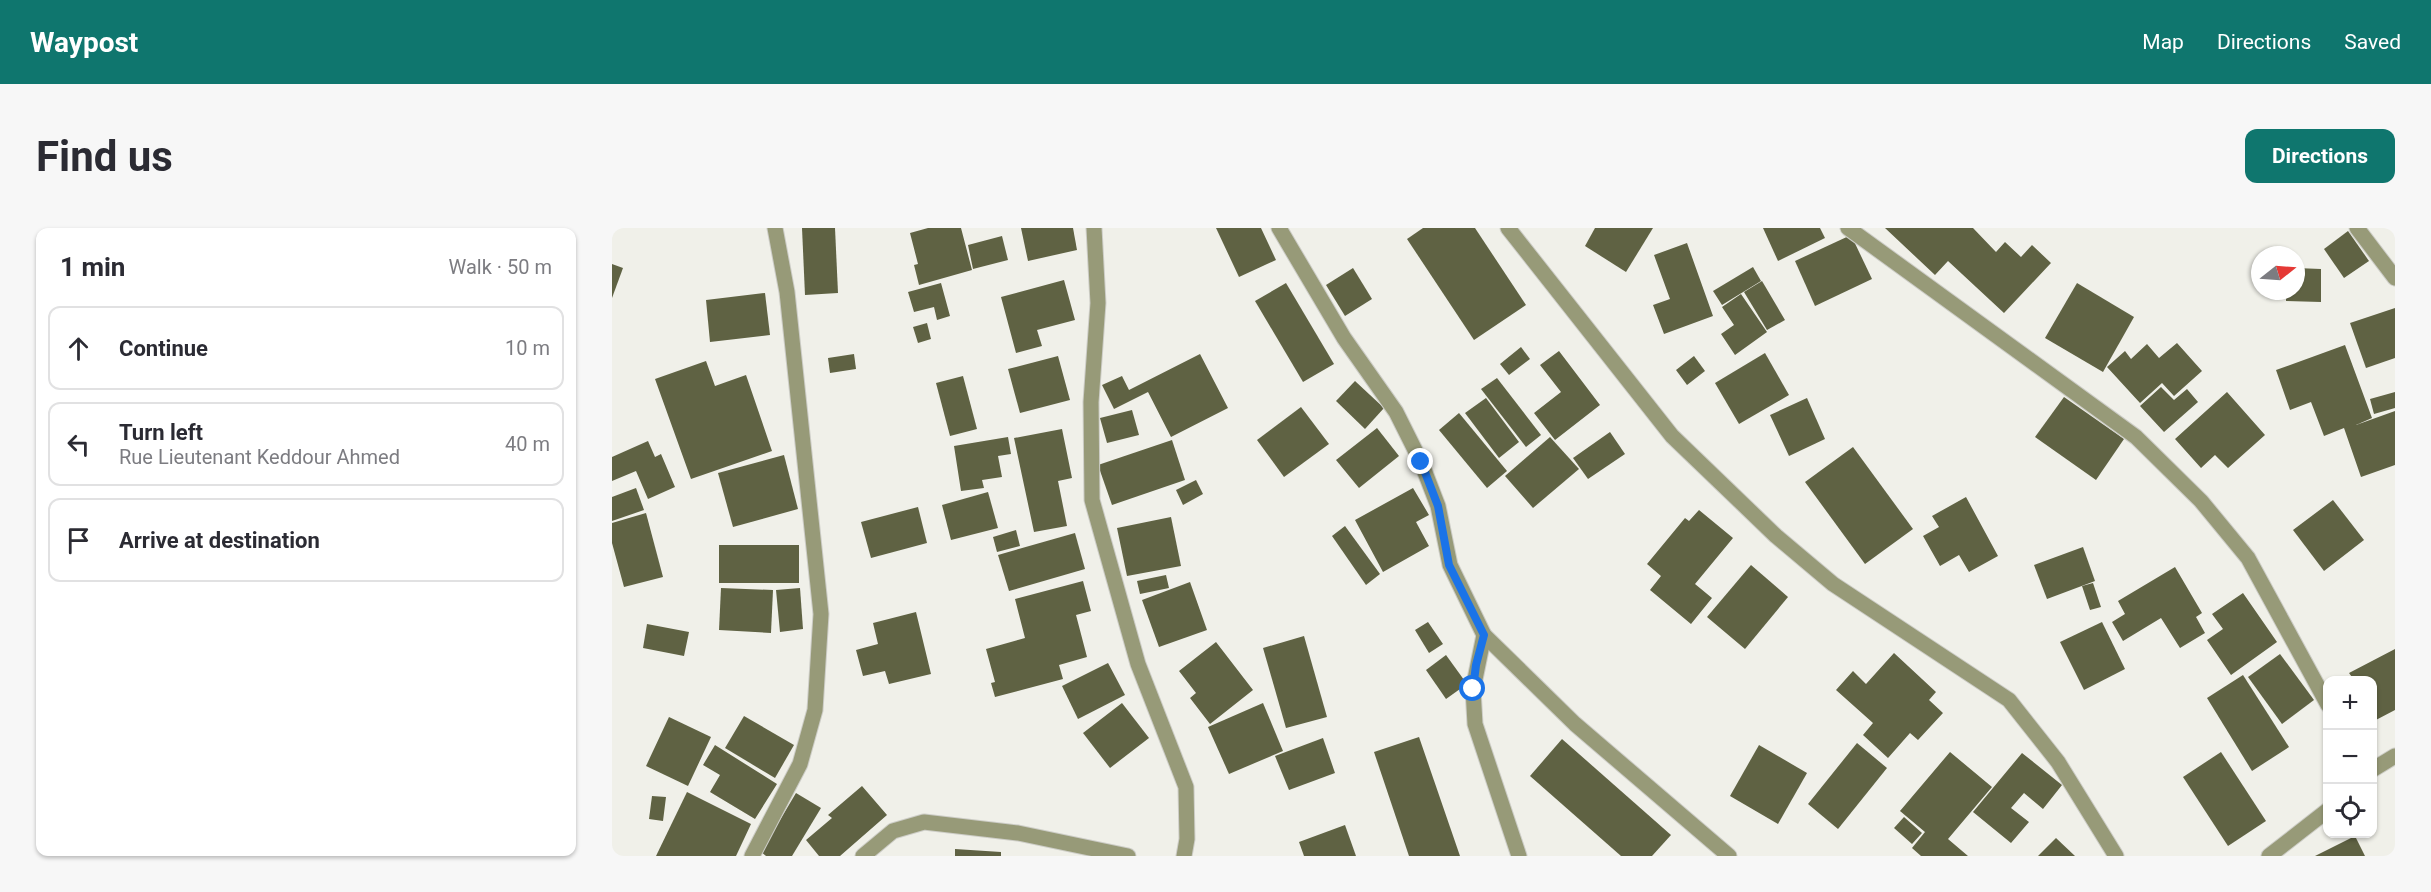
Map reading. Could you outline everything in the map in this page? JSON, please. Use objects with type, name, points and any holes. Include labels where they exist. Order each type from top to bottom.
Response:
[{"type":"street","points":[[752,856],[801,764],[815,710],[821,614],[788,303],[775,228]]},
{"type":"street","points":[[1094,228],[1098,303],[1091,402],[1092,500],[1138,664],[1186,787],[1187,839],[1184,856]]},
{"type":"street","points":[[1279,228],[1344,338],[1396,412],[1416,452],[1438,506],[1449,565],[1484,635],[1575,724],[1730,856]]},
{"type":"street","points":[[1508,228],[1672,436],[1776,536],[1833,584],[2009,700],[2058,762],[2116,856]]},
{"type":"street","points":[[1848,228],[2136,436],[2201,501],[2248,558],[2323,696]]},
{"type":"street","points":[[2357,228],[2395,278]]},
{"type":"street","points":[[1484,635],[1476,665],[1473,689],[1475,724],[1519,856]]},
{"type":"street","points":[[2377,767],[2395,756]]},
{"type":"street","points":[[2269,856],[2323,814]]},
{"type":"street","points":[[863,856],[893,831],[924,822],[1018,833],[1128,856]]},
{"type":"building","points":[[802,228],[835,228],[838,293],[805,295]]},
{"type":"building","points":[[928,228],[961,228],[972,270],[919,285],[914,265],[918,264],[910,233]]},
{"type":"building","points":[[1021,228],[1073,228],[1077,250],[1028,261]]},
{"type":"building","points":[[1216,228],[1261,228],[1276,260],[1239,277]]},
{"type":"building","points":[[1423,228],[1475,228],[1526,305],[1474,340],[1407,239]]},
{"type":"building","points":[[1595,228],[1653,228],[1626,272],[1585,246]]},
{"type":"building","points":[[1763,228],[1820,228],[1825,238],[1778,261]]},
{"type":"building","points":[[1885,228],[1973,228],[1996,252],[2005,242],[2021,257],[2032,245],[2051,263],[2004,313],[1948,261],[1935,275]]},
{"type":"building","points":[[2348,231],[2369,261],[2344,278],[2324,249]]},
{"type":"building","points":[[1851,235],[1872,279],[1815,306],[1795,261]]},
{"type":"building","points":[[1002,236],[1008,260],[973,269],[968,245]]},
{"type":"building","points":[[1687,243],[1713,316],[1664,334],[1653,305],[1670,299],[1654,255]]},
{"type":"building","points":[[612,264],[623,268],[612,298]]},
{"type":"building","points":[[1753,267],[1761,281],[1722,305],[1713,291]]},
{"type":"building","points":[[1353,268],[1372,299],[1345,316],[1326,285]]},
{"type":"building","points":[[2305,268],[2321,269],[2321,302],[2286,301],[2305,300]]},
{"type":"building","points":[[1064,280],[1075,320],[1037,330],[1042,346],[1016,353],[1001,297]]},
{"type":"building","points":[[1762,281],[1785,320],[1767,330],[1744,292]]},
{"type":"building","points":[[941,283],[950,316],[937,320],[934,307],[914,312],[908,292]]},
{"type":"building","points":[[1286,283],[1334,364],[1303,382],[1255,301]]},
{"type":"building","points":[[2077,283],[2134,317],[2103,372],[2045,338]]},
{"type":"building","points":[[765,293],[770,335],[710,342],[706,300]]},
{"type":"building","points":[[1741,294],[1767,332],[1735,355],[1721,334],[1734,325],[1722,307]]},
{"type":"building","points":[[2395,308],[2395,358],[2366,368],[2350,323]]},
{"type":"building","points":[[927,323],[931,339],[918,343],[913,327]]},
{"type":"building","points":[[2177,343],[2202,371],[2174,396],[2162,383],[2140,403],[2107,367],[2125,351],[2131,359],[2147,344],[2159,358]]},
{"type":"building","points":[[2345,345],[2372,418],[2356,425],[2395,411],[2395,465],[2361,477],[2344,428],[2324,436],[2311,402],[2290,410],[2276,370]]},
{"type":"building","points":[[1521,347],[1530,359],[1509,375],[1500,364]]},
{"type":"building","points":[[1559,351],[1600,405],[1555,440],[1534,413],[1561,392],[1540,365]]},
{"type":"building","points":[[1765,353],[1789,395],[1739,424],[1715,383]]},
{"type":"building","points":[[854,354],[856,369],[830,373],[828,358]]},
{"type":"building","points":[[1200,354],[1228,408],[1171,437],[1148,392],[1114,409],[1102,385],[1122,376],[1129,390]]},
{"type":"building","points":[[1058,356],[1070,400],[1020,413],[1008,369]]},
{"type":"building","points":[[1694,356],[1705,371],[1687,385],[1676,370]]},
{"type":"building","points":[[706,361],[715,386],[746,375],[772,451],[691,479],[655,379]]},
{"type":"building","points":[[963,376],[977,429],[950,436],[936,383]]},
{"type":"building","points":[[1497,378],[1541,435],[1526,447],[1481,389]]},
{"type":"building","points":[[1355,381],[1384,408],[1365,429],[1336,401]]},
{"type":"building","points":[[2161,387],[2174,400],[2187,389],[2198,402],[2164,432],[2140,406]]},
{"type":"building","points":[[2227,392],[2265,435],[2228,468],[2215,455],[2201,468],[2175,439]]},
{"type":"building","points":[[2395,392],[2395,408],[2374,414],[2370,399]]},
{"type":"building","points":[[2064,397],[2124,439],[2096,480],[2035,437]]},
{"type":"building","points":[[1486,398],[1519,442],[1499,458],[1465,413]]},
{"type":"building","points":[[1807,398],[1825,439],[1789,456],[1770,415]]},
{"type":"building","points":[[1301,407],[1329,444],[1284,477],[1257,440]]},
{"type":"building","points":[[1132,410],[1139,435],[1107,443],[1100,418]]},
{"type":"building","points":[[1459,413],[1507,471],[1487,488],[1439,430]]},
{"type":"building","points":[[1377,428],[1399,456],[1359,488],[1336,460]]},
{"type":"building","points":[[1062,429],[1072,478],[1058,481],[1067,526],[1034,532],[1014,438]]},
{"type":"building","points":[[1610,432],[1625,454],[1588,479],[1573,458]]},
{"type":"building","points":[[1008,437],[1011,454],[998,456],[1002,477],[982,480],[984,488],[961,491],[954,446]]},
{"type":"building","points":[[1550,437],[1579,469],[1533,508],[1505,476]]},
{"type":"building","points":[[1172,440],[1185,480],[1112,505],[1098,465]]},
{"type":"building","points":[[648,441],[655,457],[661,454],[675,487],[648,499],[636,471],[612,481],[612,457]]},
{"type":"building","points":[[1853,447],[1913,529],[1865,564],[1805,482]]},
{"type":"building","points":[[784,455],[798,509],[733,527],[718,473]]},
{"type":"building","points":[[1196,480],[1203,494],[1183,505],[1176,490]]},
{"type":"building","points":[[636,488],[644,510],[612,521],[612,497]]},
{"type":"building","points":[[1413,488],[1429,515],[1416,522],[1429,546],[1383,572],[1355,520]]},
{"type":"building","points":[[988,492],[998,528],[951,540],[942,505]]},
{"type":"building","points":[[1966,497],[1998,556],[1969,572],[1959,555],[1940,566],[1923,536],[1939,527],[1932,516]]},
{"type":"building","points":[[2333,500],[2364,540],[2324,571],[2293,530]]},
{"type":"building","points":[[918,507],[927,543],[871,558],[861,522]]},
{"type":"building","points":[[1699,510],[1733,538],[1695,584],[1712,598],[1691,624],[1650,590],[1661,576],[1647,564],[1685,518],[1689,521]]},
{"type":"building","points":[[646,513],[663,577],[624,587],[612,543],[612,523]]},
{"type":"building","points":[[1171,517],[1181,566],[1127,576],[1117,528]]},
{"type":"building","points":[[1345,526],[1380,574],[1366,585],[1332,536]]},
{"type":"building","points":[[1016,530],[1020,546],[997,552],[993,537]]},
{"type":"building","points":[[1075,533],[1085,569],[1009,591],[998,555]]},
{"type":"building","points":[[719,545],[799,545],[799,583],[719,583]]},
{"type":"building","points":[[2083,547],[2095,581],[2047,599],[2034,565]]},
{"type":"building","points":[[1751,565],[1788,597],[1745,649],[1707,617]]},
{"type":"building","points":[[2175,567],[2202,613],[2196,617],[2205,633],[2180,648],[2161,618],[2123,641],[2112,622],[2125,614],[2118,601]]},
{"type":"building","points":[[1166,575],[1169,588],[1140,594],[1137,581]]},
{"type":"building","points":[[1083,581],[1091,611],[1076,615],[1087,657],[1059,665],[1063,679],[995,697],[991,683],[995,682],[986,649],[1025,638],[1015,599]]},
{"type":"building","points":[[1190,582],[1207,630],[1159,647],[1142,600]]},
{"type":"building","points":[[2093,583],[2101,607],[2090,610],[2082,586]]},
{"type":"building","points":[[721,588],[773,590],[771,633],[719,630]]},
{"type":"building","points":[[800,588],[803,629],[780,632],[776,590]]},
{"type":"building","points":[[2243,593],[2277,642],[2231,675],[2207,640],[2223,629],[2212,614]]},
{"type":"building","points":[[916,612],[931,674],[889,684],[885,671],[863,676],[856,650],[878,644],[873,623]]},
{"type":"building","points":[[1428,622],[1443,644],[1429,653],[1415,630]]},
{"type":"building","points":[[2102,622],[2125,669],[2084,690],[2060,642]]},
{"type":"building","points":[[647,624],[689,632],[684,656],[643,648]]},
{"type":"building","points":[[1304,636],[1327,717],[1286,728],[1263,648]]},
{"type":"building","points":[[1216,642],[1253,690],[1210,724],[1190,698],[1196,693],[1179,671]]},
{"type":"building","points":[[2395,649],[2395,710],[2377,719],[2377,676],[2351,676],[2349,673]]},
{"type":"building","points":[[1894,653],[1936,692],[1929,700],[1943,713],[1918,740],[1910,733],[1888,758],[1863,735],[1873,723],[1836,690],[1853,671],[1866,684]]},
{"type":"building","points":[[2280,654],[2314,700],[2282,724],[2248,677]]},
{"type":"building","points":[[1446,655],[1467,684],[1446,699],[1426,670]]},
{"type":"building","points":[[1108,663],[1125,695],[1078,719],[1062,686]]},
{"type":"building","points":[[2243,675],[2289,747],[2252,771],[2207,698]]},
{"type":"building","points":[[1122,703],[1149,738],[1110,768],[1083,733]]},
{"type":"building","points":[[1263,703],[1283,751],[1229,774],[1208,727]]},
{"type":"building","points":[[744,716],[794,745],[775,778],[725,748]]},
{"type":"building","points":[[669,717],[711,737],[688,786],[646,766]]},
{"type":"building","points":[[1419,737],[1460,856],[1409,856],[1374,752]]},
{"type":"building","points":[[1323,738],[1335,773],[1289,790],[1275,756]]},
{"type":"building","points":[[1562,739],[1671,835],[1652,856],[1621,856],[1530,776]]},
{"type":"building","points":[[1857,743],[1887,768],[1838,829],[1808,804]]},
{"type":"building","points":[[715,745],[777,784],[755,819],[710,792],[720,775],[703,765]]},
{"type":"building","points":[[1759,745],[1807,773],[1778,824],[1730,796]]},
{"type":"building","points":[[1950,752],[1992,787],[1948,839],[1968,856],[1921,856],[1912,848],[1925,832],[1900,811]]},
{"type":"building","points":[[2221,752],[2266,821],[2228,846],[2183,777]]},
{"type":"building","points":[[2022,753],[2062,785],[2043,809],[2024,793],[2011,808],[2029,822],[2011,843],[1973,812]]},
{"type":"building","points":[[862,786],[887,815],[840,856],[819,856],[806,840],[832,818],[828,815]]},
{"type":"building","points":[[687,792],[751,824],[736,856],[656,856]]},
{"type":"building","points":[[796,793],[821,808],[792,856],[766,856],[761,852]]},
{"type":"building","points":[[652,796],[666,797],[663,821],[649,819]]},
{"type":"building","points":[[1904,817],[1922,833],[1912,844],[1894,828]]},
{"type":"building","points":[[1345,825],[1356,856],[1304,856],[1299,842]]},
{"type":"building","points":[[2056,838],[2075,856],[2038,856]]},
{"type":"building","points":[[2351,838],[2356,838],[2365,856],[2315,856]]},
{"type":"building","points":[[955,849],[1001,852],[1001,856],[955,856]]},
{"type":"route","points":[[1421,462],[1438,506],[1449,565],[1484,635],[1476,665],[1473,689]]}]
